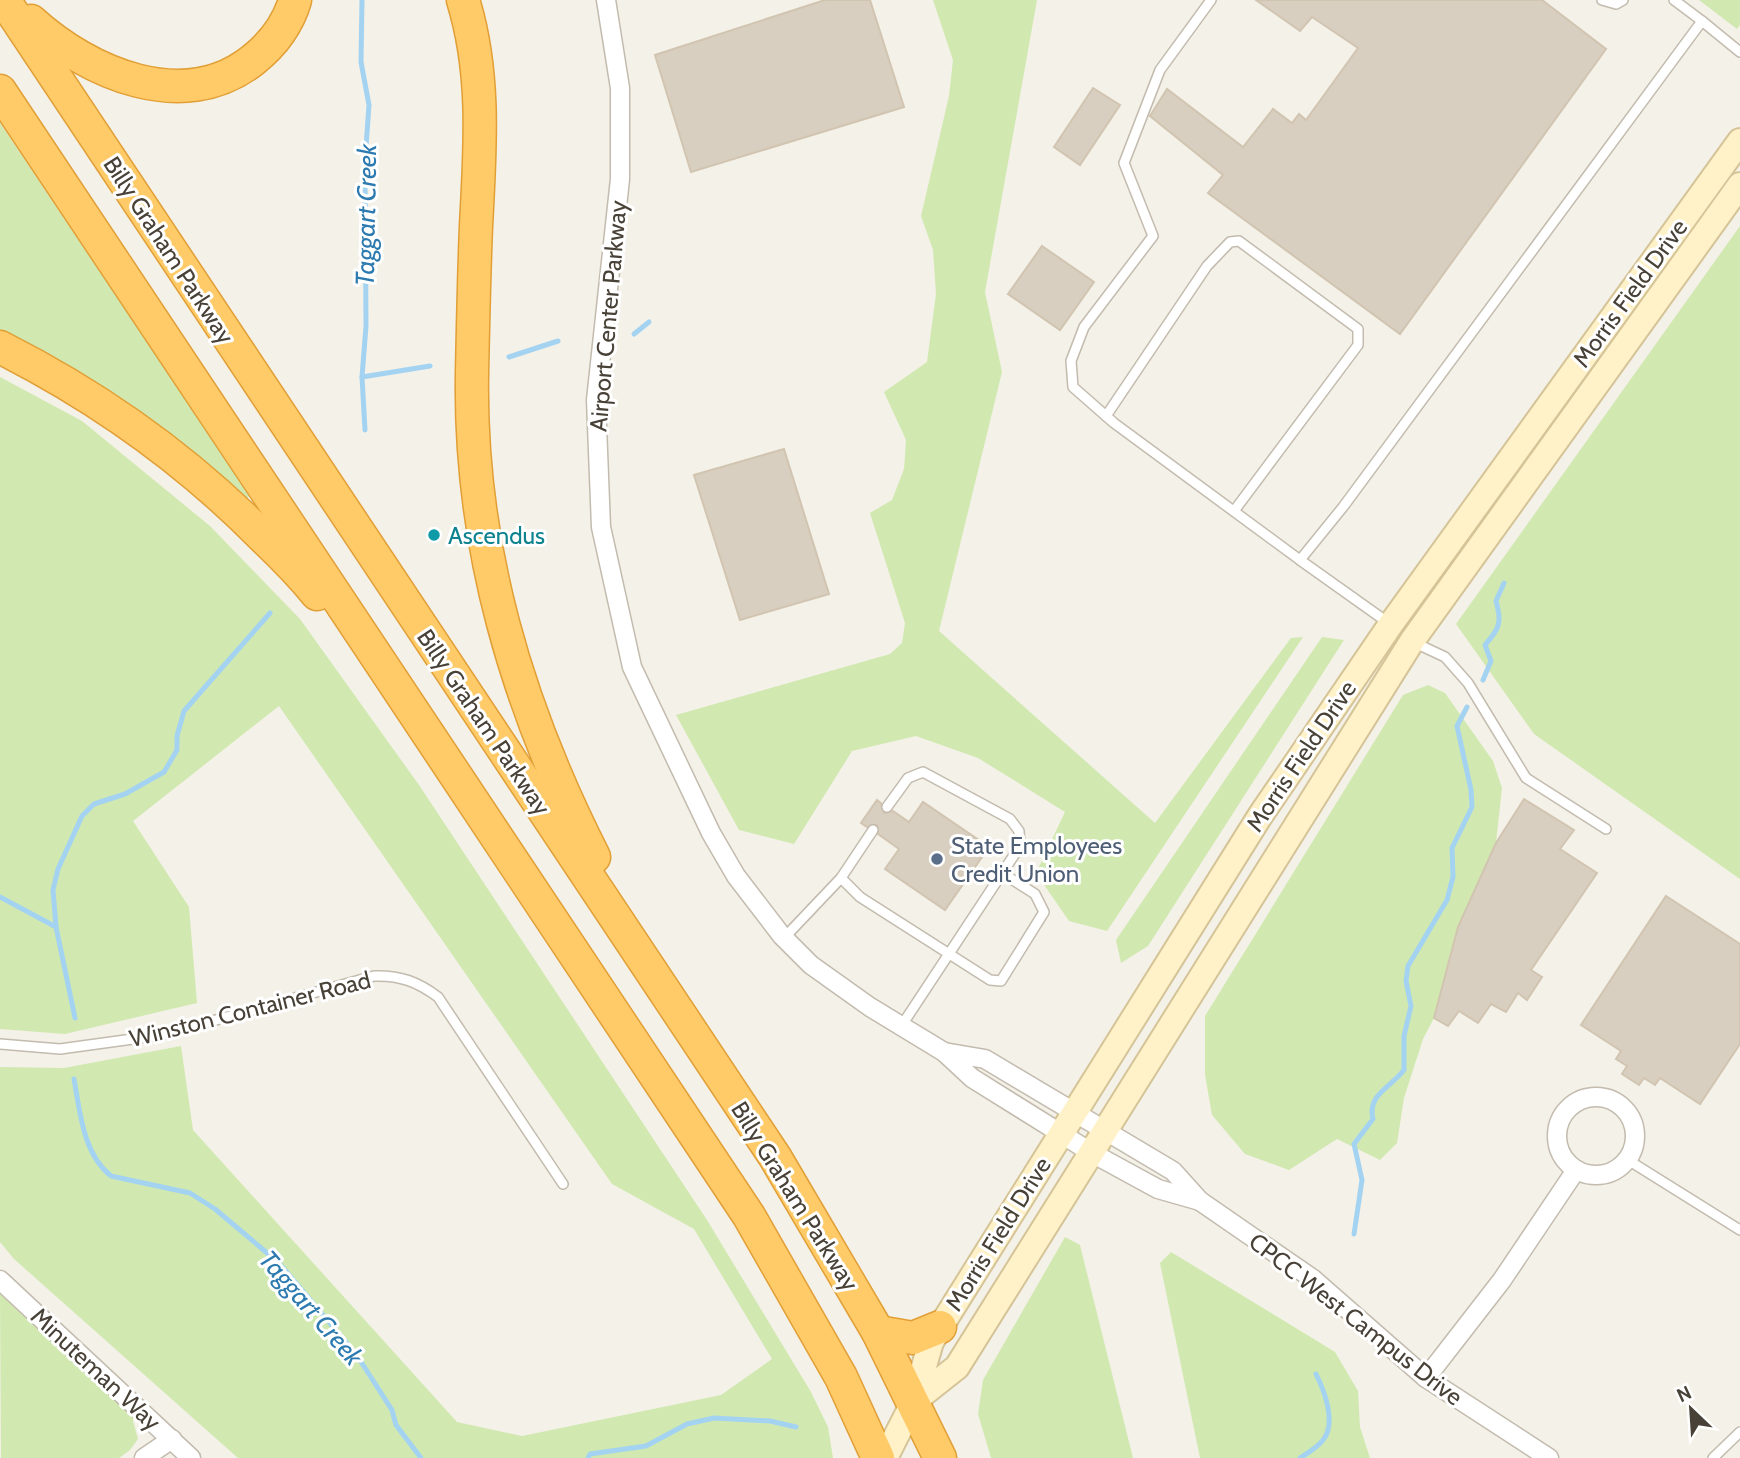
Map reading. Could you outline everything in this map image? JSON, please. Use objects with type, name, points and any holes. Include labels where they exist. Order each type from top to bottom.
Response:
[{"type":"highway","points":[[6,0],[58,46],[120,76],[175,86],[204,83],[244,67],[279,33],[295,0]]},
{"type":"highway","name":"Billy Graham Parkway","points":[[6,0],[775,1157],[878,1332],[915,1401],[940,1458]]},
{"type":"highway","points":[[463,0],[473,39],[479,88],[472,378],[477,473],[492,577],[527,707],[558,786],[666,995]]},
{"type":"highway","name":"Billy Graham Parkway","points":[[0,91],[749,1216],[841,1377],[878,1458]]},
{"type":"highway","points":[[0,347],[101,402],[209,485],[306,580],[441,755]]},
{"type":"highway","points":[[878,1332],[913,1338],[940,1327]]},
{"type":"street","name":"Airport Center Parkway","points":[[606,0],[620,88],[620,179],[596,400],[601,527],[632,667],[711,833],[736,876],[785,939],[811,965],[944,1052],[972,1079],[1092,1153]]},
{"type":"street","name":"Morris Field Drive","points":[[885,1458],[915,1401],[931,1342],[1260,816],[1391,624],[1740,141]]},
{"type":"street","name":"Morris Field Drive","points":[[915,1401],[957,1367],[1412,641],[1740,185]]},
{"type":"street","points":[[1391,624],[1412,641]]},
{"type":"street","name":"Airport Center Parkway","points":[[944,1052],[985,1059],[1075,1110]]},
{"type":"street","points":[[1591,1097],[1605,1098],[1626,1111],[1636,1135],[1628,1160],[1619,1169],[1604,1175],[1594,1176],[1576,1170],[1562,1157],[1556,1132],[1568,1108],[1591,1097]]},
{"type":"street","name":"CPCC West Campus Drive","points":[[1075,1110],[1172,1171],[1200,1201],[1313,1279],[1426,1378],[1549,1458]]},
{"type":"street","name":"CPCC West Campus Drive","points":[[1092,1153],[1158,1189],[1200,1201]]},
{"type":"street","points":[[1426,1378],[1502,1280],[1576,1170]]},
{"type":"street","name":"Minuteman Way","points":[[0,1280],[191,1458]]},
{"type":"street","points":[[144,1458],[172,1439]]},
{"type":"lane","points":[[1211,0],[1160,70],[1124,163],[1153,236],[1084,327],[1071,361],[1073,387],[1106,416],[1391,624]]},
{"type":"lane","points":[[1602,0],[1616,4],[1623,0]]},
{"type":"lane","points":[[1674,0],[1740,52]]},
{"type":"lane","points":[[1300,560],[1343,507],[1702,21]]},
{"type":"lane","points":[[1106,416],[1207,266],[1230,242],[1239,241],[1334,308],[1358,329],[1358,345],[1234,511]]},
{"type":"lane","points":[[1412,641],[1445,657],[1468,682],[1526,778],[1606,829]]},
{"type":"lane","points":[[887,807],[908,778],[923,772],[1010,819],[1019,831],[1020,846],[902,1026]]},
{"type":"lane","points":[[785,939],[841,878],[873,830]]},
{"type":"lane","points":[[841,878],[860,897],[990,981],[1001,981],[1044,912],[1035,894],[1002,873]]},
{"type":"lane","name":"Winston Container Road","points":[[0,1044],[60,1049],[122,1041],[240,1014],[374,976],[404,978],[422,985],[438,997],[562,1184]]},
{"type":"lane","points":[[1628,1160],[1740,1230]]},
{"type":"lane","points":[[1713,1458],[1740,1432]]},
{"type":"green space","points":[[933,0],[1037,0],[985,292],[1002,372],[939,631],[1155,823],[1291,638],[1303,637],[1107,931],[1069,921],[1036,873],[1065,812],[978,758],[916,736],[852,751],[794,844],[739,830],[676,715],[890,654],[902,643],[905,623],[870,513],[892,500],[904,469],[906,440],[884,392],[927,362],[936,294],[933,250],[921,216],[949,96],[953,60]]},
{"type":"green space","points":[[1699,0],[1740,0],[1740,25],[1737,29]]},
{"type":"green space","points":[[0,123],[250,496],[240,503],[0,335]]},
{"type":"green space","points":[[1740,226],[1740,879],[1534,734],[1456,624]]},
{"type":"green space","points":[[0,377],[82,421],[210,526],[300,619],[419,785],[707,1220],[811,1392],[828,1427],[833,1458],[238,1458],[14,1259],[0,1242],[0,1067],[64,1068],[181,1046],[193,1130],[457,1422],[522,1436],[721,1395],[772,1359],[694,1229],[612,1184],[279,706],[133,821],[189,907],[197,1003],[65,1034],[0,1029]]},
{"type":"green space","points":[[1322,637],[1344,640],[1148,946],[1121,963],[1116,940]]},
{"type":"green space","points":[[1428,685],[1445,693],[1493,761],[1502,788],[1496,843],[1458,927],[1434,1018],[1423,1039],[1404,1098],[1397,1143],[1380,1160],[1337,1139],[1289,1170],[1245,1154],[1212,1115],[1205,1075],[1205,1016],[1403,695]]},
{"type":"green space","points":[[1065,1237],[1080,1245],[1133,1458],[991,1458],[978,1414],[983,1380]]},
{"type":"green space","points":[[1171,1252],[1335,1352],[1358,1391],[1360,1427],[1370,1458],[1200,1458],[1160,1263]]},
{"type":"green space","points":[[0,1294],[135,1418],[133,1421],[138,1439],[130,1450],[119,1458],[1,1458]]},
{"type":"building","points":[[825,0],[870,0],[904,107],[691,172],[655,55]]},
{"type":"building","points":[[1256,0],[1542,0],[1606,49],[1400,334],[1208,193],[1223,175],[1150,116],[1167,89],[1243,147],[1273,109],[1292,123],[1299,114],[1306,120],[1358,48],[1312,17],[1300,31]]},
{"type":"building","points":[[1093,88],[1120,105],[1080,165],[1054,147]]},
{"type":"building","points":[[1042,246],[1094,282],[1060,330],[1008,294]]},
{"type":"building","points":[[784,449],[829,594],[740,620],[694,475]]},
{"type":"building","points":[[1524,799],[1574,830],[1560,849],[1597,873],[1531,970],[1542,977],[1527,1000],[1518,993],[1506,1012],[1491,1004],[1478,1023],[1459,1011],[1448,1026],[1434,1018],[1458,927],[1496,843]]},
{"type":"building","name":"State Employees Credit Union","points":[[877,800],[884,813],[893,811],[909,822],[923,802],[989,847],[945,910],[885,869],[899,849],[878,834],[877,825],[867,827],[861,823]]},
{"type":"building","points":[[1666,896],[1740,944],[1740,1044],[1700,1104],[1660,1078],[1655,1085],[1644,1078],[1639,1085],[1622,1074],[1627,1066],[1616,1059],[1621,1051],[1581,1025]]},
{"type":"waterway","name":"Taggart Creek","points":[[362,0],[361,62],[369,105],[365,161],[366,326],[362,377],[365,430]]},
{"type":"waterway","points":[[634,334],[649,322]]},
{"type":"waterway","points":[[509,357],[558,341]]},
{"type":"waterway","points":[[362,377],[430,366]]},
{"type":"waterway","points":[[1483,680],[1491,661],[1485,645],[1498,624],[1496,601],[1504,583]]},
{"type":"waterway","name":"Taggart Creek","points":[[75,1018],[56,927],[53,890],[58,869],[82,816],[94,804],[125,794],[164,772],[177,750],[177,736],[184,711],[270,613]]},
{"type":"waterway","points":[[1354,1234],[1362,1180],[1354,1144],[1373,1119],[1372,1111],[1376,1098],[1404,1070],[1404,1036],[1411,1006],[1406,981],[1408,966],[1447,900],[1453,877],[1452,848],[1472,807],[1471,790],[1457,726],[1467,707]]},
{"type":"waterway","points":[[0,897],[56,927]]},
{"type":"waterway","name":"Taggart Creek","points":[[74,1079],[84,1132],[102,1167],[111,1176],[190,1193],[215,1209],[279,1263],[356,1354],[392,1410],[396,1425],[421,1458]]},
{"type":"waterway","points":[[1300,1458],[1321,1443],[1329,1425],[1325,1397],[1316,1374]]},
{"type":"waterway","name":"Taggart Creek","points":[[588,1458],[590,1454],[646,1446],[687,1424],[714,1418],[770,1421],[796,1427]]},
{"type":"place","name":"Ascendus","points":[[434,535]]},
{"type":"place","name":"State Employees Credit Union","points":[[937,859]]}]
